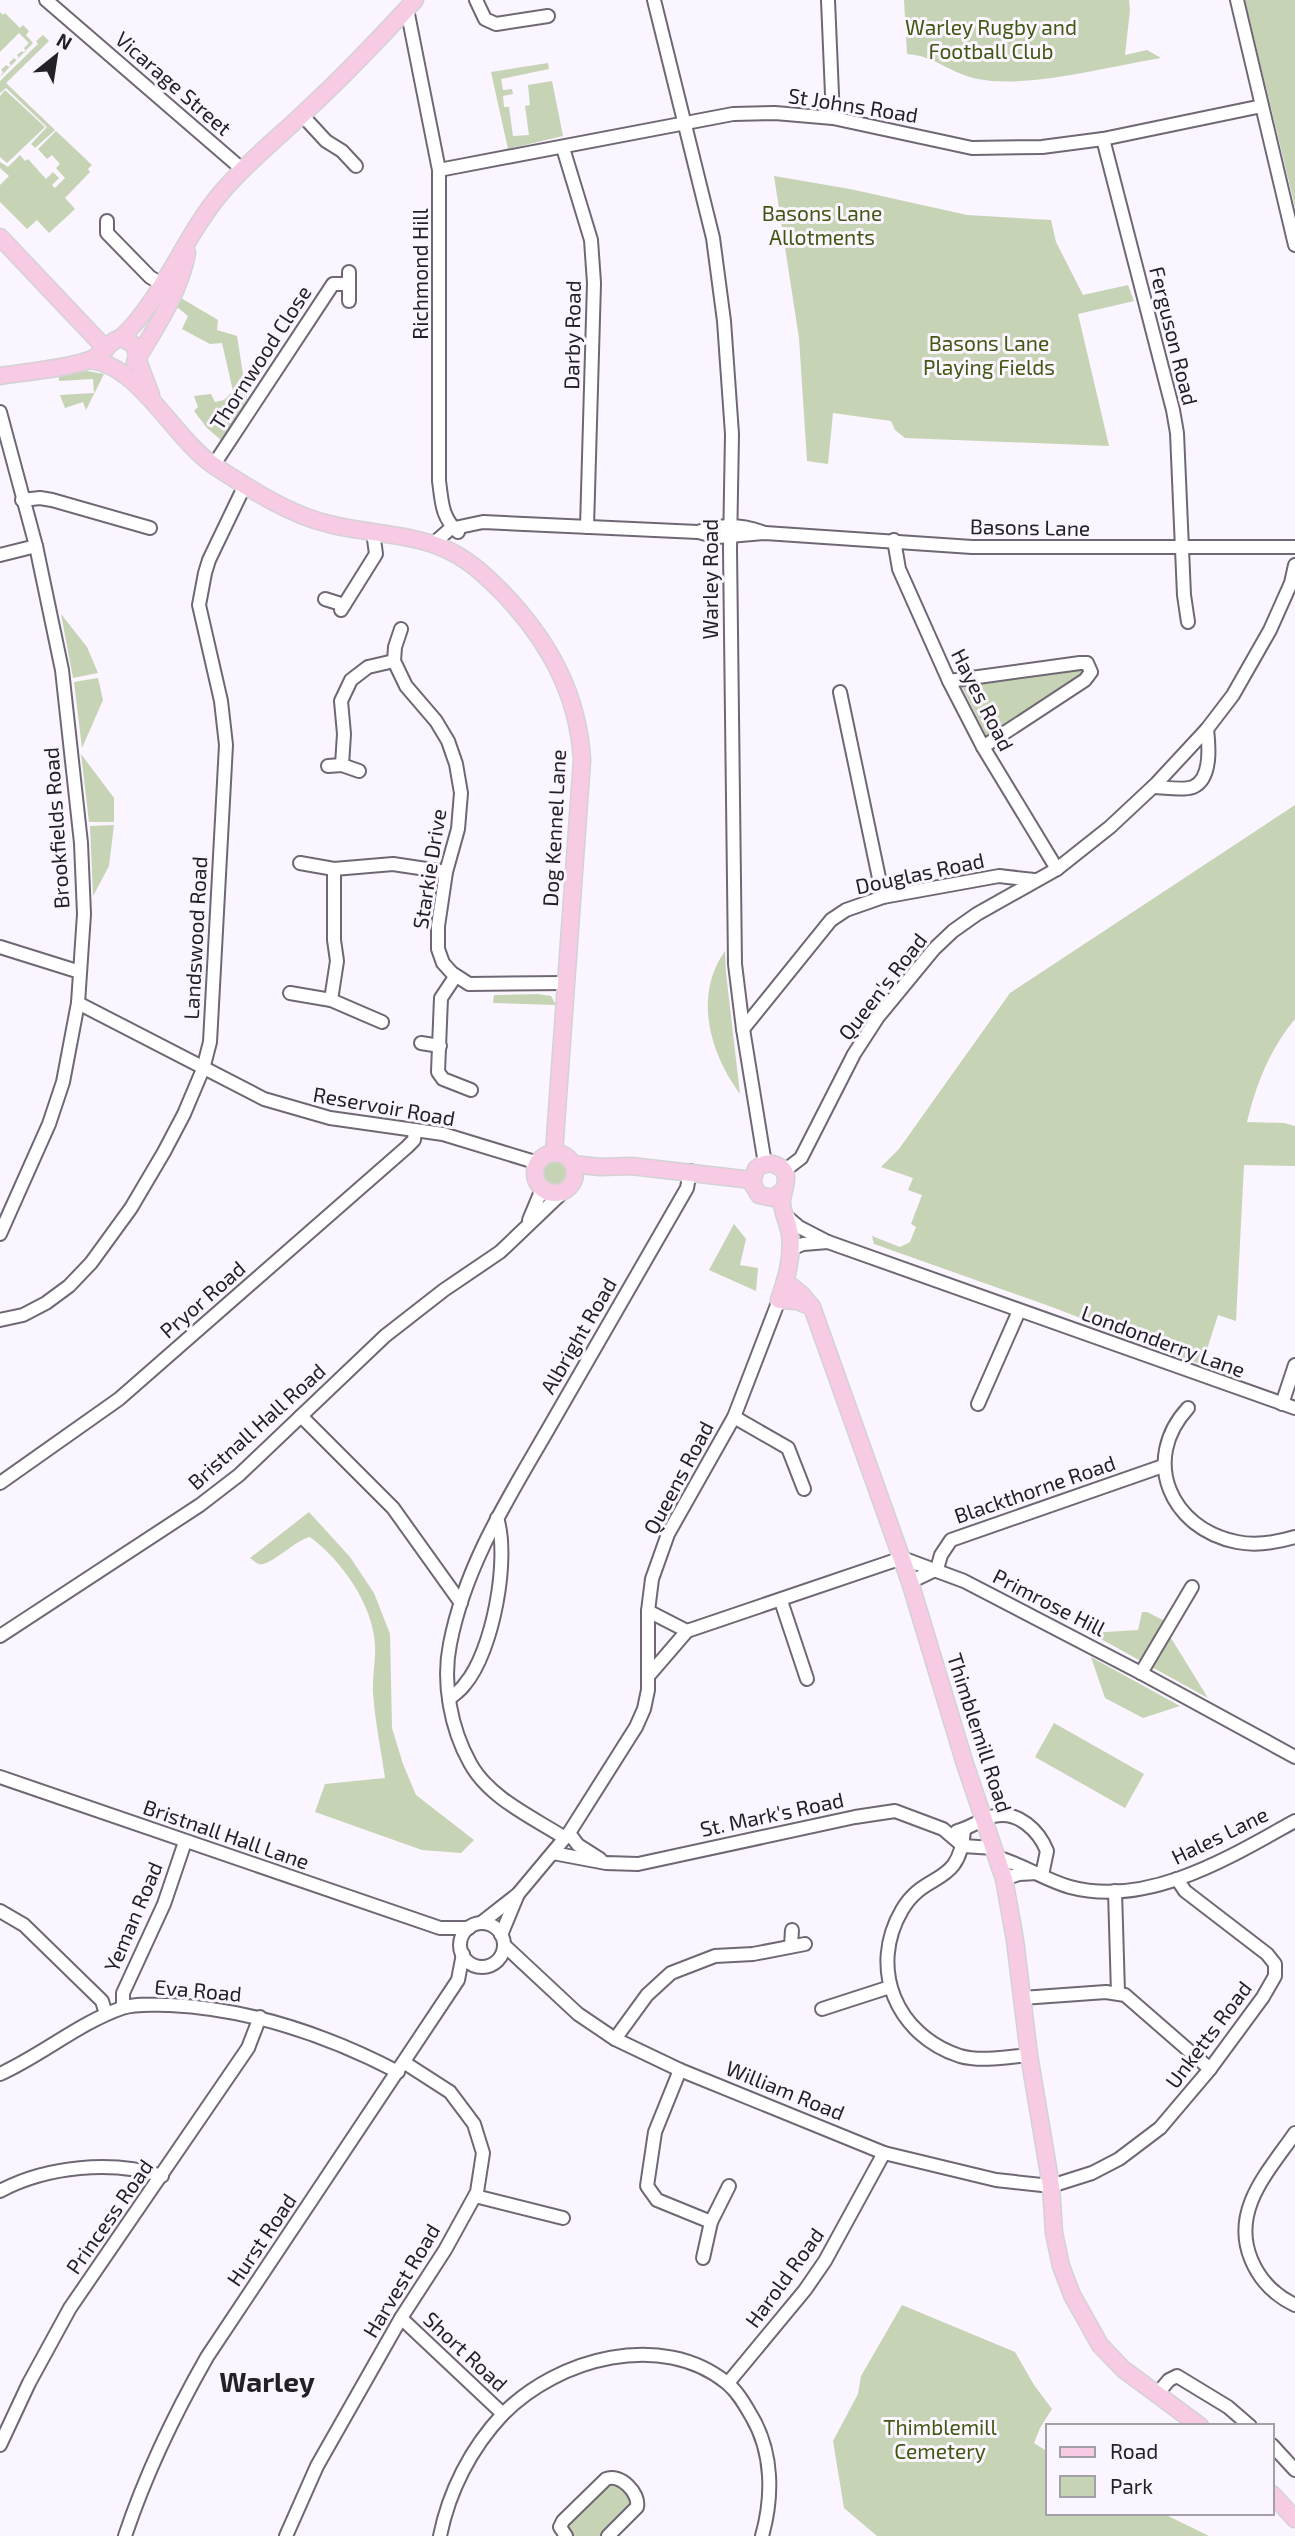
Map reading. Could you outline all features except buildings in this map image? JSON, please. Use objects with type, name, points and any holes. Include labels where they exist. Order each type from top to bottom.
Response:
[{"type":"main road","points":[[0,376],[90,360],[114,352],[168,287],[186,260],[190,240],[219,195],[411,4]]},
{"type":"main road","points":[[0,237],[128,368],[151,336],[168,287]]},
{"type":"main road","name":"Dog Kennel Lane","points":[[158,410],[136,359],[135,346],[128,340],[114,352],[158,410],[213,466],[288,509],[327,524],[433,544],[453,552],[476,567],[520,611],[557,664],[574,706],[580,731],[582,760],[554,1153]]},
{"type":"main road","points":[[564,1191],[573,1183],[573,1164],[564,1155],[554,1153],[544,1156],[538,1163],[535,1177],[542,1189],[550,1192],[564,1191],[600,1167]]},
{"type":"main road","points":[[573,1164],[690,1171],[752,1180]]},
{"type":"main road","points":[[789,1250],[778,1219],[766,1198],[754,1189],[752,1180],[756,1169],[765,1164],[774,1164],[784,1171],[787,1184],[782,1206],[791,1237],[785,1281],[779,1300],[797,1301],[811,1307]]},
{"type":"main road","points":[[766,1198],[780,1195],[785,1190]]},
{"type":"main road","name":"Thimblemill Road","points":[[785,1281],[802,1295],[811,1307],[911,1582],[965,1765],[1004,1879],[1051,2186],[1080,2290],[1106,2337],[1139,2380],[1197,2424]]},
{"type":"main road","points":[[1274,2496],[1295,2519]]},
{"type":"street","name":"Vicarage Street","points":[[46,0],[243,170]]},
{"type":"street","points":[[476,0],[485,19],[496,24],[548,16]]},
{"type":"street","name":"Warley Road","points":[[654,0],[713,238],[724,321],[732,433],[730,531],[735,964],[765,1164]]},
{"type":"street","points":[[828,0],[833,118]]},
{"type":"street","points":[[1237,0],[1295,245]]},
{"type":"street","name":"Richmond Hill","points":[[411,4],[439,170],[439,481],[443,512],[448,523],[460,530]]},
{"type":"street","name":"St Johns Road","points":[[439,170],[733,114],[761,113],[833,118],[972,148],[1042,147],[1103,139],[1262,106]]},
{"type":"street","points":[[302,115],[326,141],[342,151],[356,166]]},
{"type":"street","name":"Ferguson Road","points":[[1103,139],[1173,410],[1177,433],[1184,595],[1188,622]]},
{"type":"street","name":"Darby Road","points":[[563,148],[590,240],[594,283],[587,527]]},
{"type":"street","points":[[107,220],[107,233],[150,277],[168,287]]},
{"type":"street","name":"Thornwood Close","points":[[213,466],[333,284],[349,278],[348,301]]},
{"type":"street","name":"Brookfields Road","points":[[0,412],[36,546],[62,670],[80,843],[84,914],[78,1003],[72,1045],[60,1093],[0,1234]]},
{"type":"street","name":"Landswood Road","points":[[0,1320],[23,1315],[46,1303],[76,1280],[91,1263],[126,1215],[164,1152],[203,1069],[210,1042],[226,745],[221,701],[199,605],[209,560],[245,485]]},
{"type":"street","points":[[22,500],[40,498],[117,512],[150,528]]},
{"type":"street","name":"Basons Lane","points":[[460,530],[483,522],[698,532],[718,525],[730,531],[972,547],[1295,547]]},
{"type":"street","points":[[433,544],[460,530]]},
{"type":"street","points":[[453,552],[460,530]]},
{"type":"street","points":[[326,599],[343,608],[376,554],[373,532]]},
{"type":"street","name":"Hayes Road","points":[[894,540],[899,569],[949,681],[983,747],[1057,869]]},
{"type":"street","points":[[0,555],[36,546]]},
{"type":"street","name":"Queen's Road","points":[[784,1171],[801,1158],[854,1054],[911,975],[953,930],[1034,880],[1057,869],[1110,827],[1153,787],[1207,730],[1233,695],[1270,630],[1291,583],[1295,565]]},
{"type":"street","points":[[342,765],[344,734],[341,701],[351,680],[368,667],[394,661],[401,629]]},
{"type":"street","name":"Starkie Drive","points":[[394,661],[406,686],[436,721],[448,741],[456,764],[461,793],[458,829],[446,872],[438,926],[438,949],[443,962],[455,977]]},
{"type":"street","points":[[949,681],[1080,663],[1087,663],[1090,667],[1090,677],[1085,681],[983,747]]},
{"type":"street","points":[[841,692],[883,897]]},
{"type":"street","points":[[1153,787],[1193,786],[1201,780],[1207,762],[1207,730]]},
{"type":"street","points":[[328,766],[342,765],[359,771]]},
{"type":"street","points":[[300,863],[334,869],[393,864],[446,872]]},
{"type":"street","points":[[331,1000],[337,961],[334,940],[334,869]]},
{"type":"street","name":"Douglas Road","points":[[743,1029],[831,920],[846,910],[883,897],[999,876],[1034,880]]},
{"type":"street","points":[[0,947],[80,972]]},
{"type":"street","points":[[471,1090],[443,1079],[438,1072],[442,998],[455,977],[469,984],[565,983]]},
{"type":"street","points":[[290,993],[331,1000],[382,1022]]},
{"type":"street","name":"Reservoir Road","points":[[78,1003],[264,1099],[355,1123],[443,1134],[538,1163]]},
{"type":"street","points":[[421,1043],[440,1046]]},
{"type":"street","name":"Pryor Road","points":[[0,1483],[119,1399],[407,1147],[414,1140],[415,1130]]},
{"type":"street","name":"Albright Road","points":[[567,1835],[494,1792],[471,1766],[457,1735],[449,1699],[449,1645],[477,1556],[687,1188],[690,1171]]},
{"type":"street","name":"Bristnall Hall Road","points":[[526,1227],[542,1189]]},
{"type":"street","name":"Bristnall Hall Road","points":[[0,1636],[200,1505],[239,1475],[385,1336],[444,1290],[500,1252],[564,1191]]},
{"type":"street","name":"Londonderry Lane","points":[[786,1216],[799,1227],[828,1242],[1289,1406]]},
{"type":"street","name":"Londonderry Lane","points":[[789,1250],[803,1244],[828,1242]]},
{"type":"street","name":"Queens Road","points":[[475,1926],[518,1894],[553,1853],[636,1727],[644,1709],[650,1674],[648,1611],[652,1579],[668,1534],[734,1417],[779,1300]]},
{"type":"street","points":[[978,1404],[1019,1311]]},
{"type":"street","points":[[1289,1406],[1295,1365]]},
{"type":"street","points":[[1188,1408],[1173,1429],[1163,1466],[1167,1487],[1189,1518],[1224,1538],[1253,1544],[1271,1544],[1295,1537]]},
{"type":"street","points":[[301,1416],[393,1508],[461,1603]]},
{"type":"street","points":[[734,1417],[788,1448],[804,1489]]},
{"type":"street","name":"Blackthorne Road","points":[[937,1569],[941,1555],[951,1540],[1163,1466]]},
{"type":"street","points":[[449,1699],[466,1683],[491,1629],[500,1560],[501,1530],[497,1518]]},
{"type":"street","points":[[650,1674],[687,1631],[902,1559],[937,1569]]},
{"type":"street","points":[[911,1582],[937,1569]]},
{"type":"street","name":"Primrose Hill","points":[[937,1569],[1142,1673],[1295,1758]]},
{"type":"street","points":[[1142,1673],[1192,1587]]},
{"type":"street","points":[[781,1601],[807,1679]]},
{"type":"street","points":[[648,1611],[687,1631]]},
{"type":"street","name":"Bristnall Hall Lane","points":[[0,1777],[440,1928],[475,1926]]},
{"type":"street","points":[[850,1803],[855,1816]]},
{"type":"street","name":"St. Mark's Road","points":[[553,1853],[606,1863],[638,1864],[855,1816],[895,1811],[943,1829],[956,1831],[985,1820]]},
{"type":"street","points":[[985,1820],[1005,1815],[1019,1819],[1034,1830],[1047,1850],[1040,1874],[1019,1874],[1004,1879]]},
{"type":"street","name":"Hales Lane","points":[[995,1852],[1070,1886],[1094,1891],[1115,1891],[1177,1879],[1220,1862],[1295,1821]]},
{"type":"street","name":"St. Mark's Road","points":[[943,1829],[963,1846]]},
{"type":"street","points":[[964,1830],[963,1846],[956,1865],[920,1890],[903,1908],[890,1934],[886,1961],[890,1987],[898,2006],[913,2027],[935,2045],[962,2056],[992,2058],[1029,2055]]},
{"type":"street","points":[[567,1835],[606,1863]]},
{"type":"street","name":"Yeman Road","points":[[123,2007],[122,1993],[164,1904],[185,1842]]},
{"type":"street","points":[[963,1846],[995,1852]]},
{"type":"street","name":"Unketts Road","points":[[1051,2186],[1092,2173],[1139,2146],[1160,2128],[1210,2069],[1263,1997],[1275,1976],[1275,1964],[1267,1954],[1185,1891],[1177,1879]]},
{"type":"street","points":[[1115,1891],[1118,1993]]},
{"type":"street","name":"Queens Road","points":[[503,1940],[518,1894]]},
{"type":"street","points":[[0,1911],[24,1925],[102,2001],[106,2014]]},
{"type":"street","points":[[475,1926],[495,1927],[503,1940],[501,1956],[489,1964],[471,1964],[462,1949],[463,1935],[475,1926]]},
{"type":"street","name":"Bristnall Hall Lane","points":[[440,1928],[462,1949]]},
{"type":"street","points":[[791,1946],[792,1930]]},
{"type":"street","name":"William Road","points":[[503,1940],[578,2014],[615,2039],[680,2070],[884,2153],[996,2179],[1051,2186]]},
{"type":"street","points":[[615,2039],[647,1994],[671,1973],[715,1956],[753,1954],[804,1944]]},
{"type":"street","name":"Hurst Road","points":[[125,2536],[139,2493],[173,2418],[207,2357],[458,1980],[462,1949]]},
{"type":"street","name":"William Road","points":[[489,1964],[512,1965],[532,1971]]},
{"type":"street","name":"Hurst Road","points":[[458,1980],[489,1964]]},
{"type":"street","points":[[822,2009],[890,1987]]},
{"type":"street","points":[[102,2001],[122,1993]]},
{"type":"street","points":[[1022,1998],[1118,1993],[1125,1995],[1210,2069]]},
{"type":"street","name":"Eva Road","points":[[0,2074],[106,2014],[123,2007],[151,2005],[200,2007],[260,2017],[401,2067]]},
{"type":"street","name":"Princess Road","points":[[0,2445],[29,2383],[70,2308],[248,2048],[260,2017]]},
{"type":"street","name":"Harvest Road","points":[[286,2536],[317,2466],[401,2318],[445,2250],[475,2196],[483,2153],[474,2124],[450,2092],[401,2067]]},
{"type":"street","points":[[680,2070],[655,2132],[647,2186],[657,2200],[711,2222]]},
{"type":"street","points":[[1295,2133],[1258,2185],[1245,2220],[1246,2245],[1256,2272],[1273,2291],[1295,2305]]},
{"type":"street","name":"Harold Road","points":[[728,2383],[825,2262],[884,2153]]},
{"type":"street","points":[[0,2191],[36,2176],[95,2168],[141,2169],[162,2176]]},
{"type":"street","points":[[703,2258],[711,2222],[729,2186]]},
{"type":"street","points":[[475,2196],[563,2218]]},
{"type":"street","name":"Short Road","points":[[401,2318],[503,2414]]},
{"type":"street","points":[[440,2536],[453,2490],[470,2457],[503,2414],[526,2395],[577,2367],[629,2355],[659,2355],[699,2365],[728,2383],[744,2402],[759,2428],[768,2459],[770,2491],[762,2536]]},
{"type":"street","points":[[1157,2394],[1169,2380],[1177,2376],[1228,2407],[1248,2424]]},
{"type":"street","points":[[1274,2447],[1295,2470]]},
{"type":"street","points":[[566,2536],[560,2527],[563,2521],[611,2476],[617,2477],[637,2496],[638,2502],[637,2507],[614,2534]]},
{"type":"green space","name":"Warley Rugby and Football Club","points":[[904,0],[1129,0],[1125,55],[1147,50],[1161,58],[1044,79],[998,81],[968,77],[927,58],[907,54]]},
{"type":"green space","points":[[1245,0],[1295,0],[1295,207]]},
{"type":"green space","points":[[0,12],[3,15],[5,13],[20,28],[23,25],[29,31],[26,35],[33,43],[26,51],[24,48],[29,43],[19,33],[0,52]]},
{"type":"green space","points":[[43,35],[49,41],[6,83],[55,130],[35,148],[31,144],[47,127],[6,88],[0,93],[0,81],[38,44],[36,41]]},
{"type":"green space","points":[[14,58],[17,59],[0,77],[3,72],[1,70],[6,65],[9,67]]},
{"type":"green space","points":[[548,63],[549,69],[501,79],[503,90],[512,89],[513,94],[503,96],[504,107],[509,107],[513,136],[529,135],[525,106],[530,105],[528,85],[552,81],[563,136],[508,149],[491,72]]},
{"type":"green space","points":[[5,90],[45,127],[7,163],[0,157],[0,96]]},
{"type":"green space","points":[[56,131],[92,165],[88,169],[90,172],[65,198],[75,209],[49,233],[37,220],[27,229],[0,202],[0,185],[9,176],[0,168],[0,162],[8,167],[20,155],[25,161],[28,159],[46,179],[53,172],[59,178],[52,185],[55,188],[65,178],[56,168],[60,164],[52,155],[47,159],[38,149]]},
{"type":"green space","points":[[774,176],[850,189],[967,215],[1051,220],[1056,242],[1083,295],[1128,285],[1134,301],[1078,314],[1109,446],[905,438],[895,430],[891,421],[833,413],[828,464],[807,461],[799,338]]},
{"type":"green space","points":[[181,298],[218,320],[217,330],[237,336],[247,399],[222,441],[194,411],[198,407],[194,396],[211,394],[215,402],[224,400],[233,391],[222,343],[210,344],[182,329],[188,316],[177,307]]},
{"type":"green space","points":[[87,371],[104,374],[86,410],[83,402],[65,408],[60,395],[94,393],[93,379],[59,381],[59,374]]},
{"type":"green space","points":[[61,614],[87,647],[98,673],[73,678]]},
{"type":"green space","points":[[1080,667],[1083,674],[987,737],[961,685]]},
{"type":"green space","points":[[98,678],[103,700],[82,748],[74,682]]},
{"type":"green space","points":[[81,754],[114,798],[114,822],[89,822]]},
{"type":"green space","points":[[1295,805],[1295,1019],[1278,1042],[1265,1068],[1247,1122],[1295,1126],[1295,1166],[1244,1165],[1236,1321],[1218,1315],[1202,1365],[1052,1307],[874,1244],[872,1236],[900,1247],[910,1242],[916,1227],[911,1224],[922,1195],[908,1190],[913,1178],[881,1167],[899,1149],[1010,993]]},
{"type":"green space","points":[[114,825],[109,866],[93,896],[90,826]]},
{"type":"green space","points":[[725,951],[740,1094],[720,1061],[709,1024],[710,987],[715,968]]},
{"type":"green space","points":[[494,995],[551,996],[556,1005],[493,1003]]},
{"type":"green space","points":[[555,1159],[565,1163],[569,1173],[565,1183],[555,1187],[545,1183],[541,1173],[545,1163]]},
{"type":"green space","points":[[734,1224],[746,1239],[740,1265],[758,1268],[756,1291],[709,1270]]},
{"type":"green space","points":[[309,1512],[350,1557],[374,1593],[390,1634],[392,1728],[403,1764],[416,1795],[474,1840],[461,1853],[422,1850],[315,1812],[325,1784],[385,1778],[373,1693],[373,1630],[362,1599],[353,1584],[344,1570],[310,1537],[264,1564],[258,1564],[250,1558]]},
{"type":"green space","points":[[1142,1612],[1167,1622],[1161,1632],[1171,1638],[1208,1698],[1090,1633],[1138,1630]]},
{"type":"green space","points":[[1091,1657],[1180,1706],[1143,1718],[1105,1698]]},
{"type":"green space","points":[[1054,1723],[1144,1774],[1125,1808],[1035,1757]]},
{"type":"green space","name":"Thimblemill Cemetery","points":[[902,2305],[1015,2352],[1052,2409],[1034,2443],[1046,2451],[1046,2515],[1166,2515],[1209,2536],[877,2536],[844,2508],[833,2441],[858,2394],[861,2376]]},
{"type":"green space","points":[[613,2481],[633,2496],[631,2508],[603,2536],[569,2536],[566,2523],[604,2485]]},
{"type":"district","name":"Warley","points":[[267,2382]]},
{"type":"park label","name":"Basons Lane Allotments","points":[[822,226]]},
{"type":"park label","name":"Basons Lane Playing Fields","points":[[989,356]]}]
